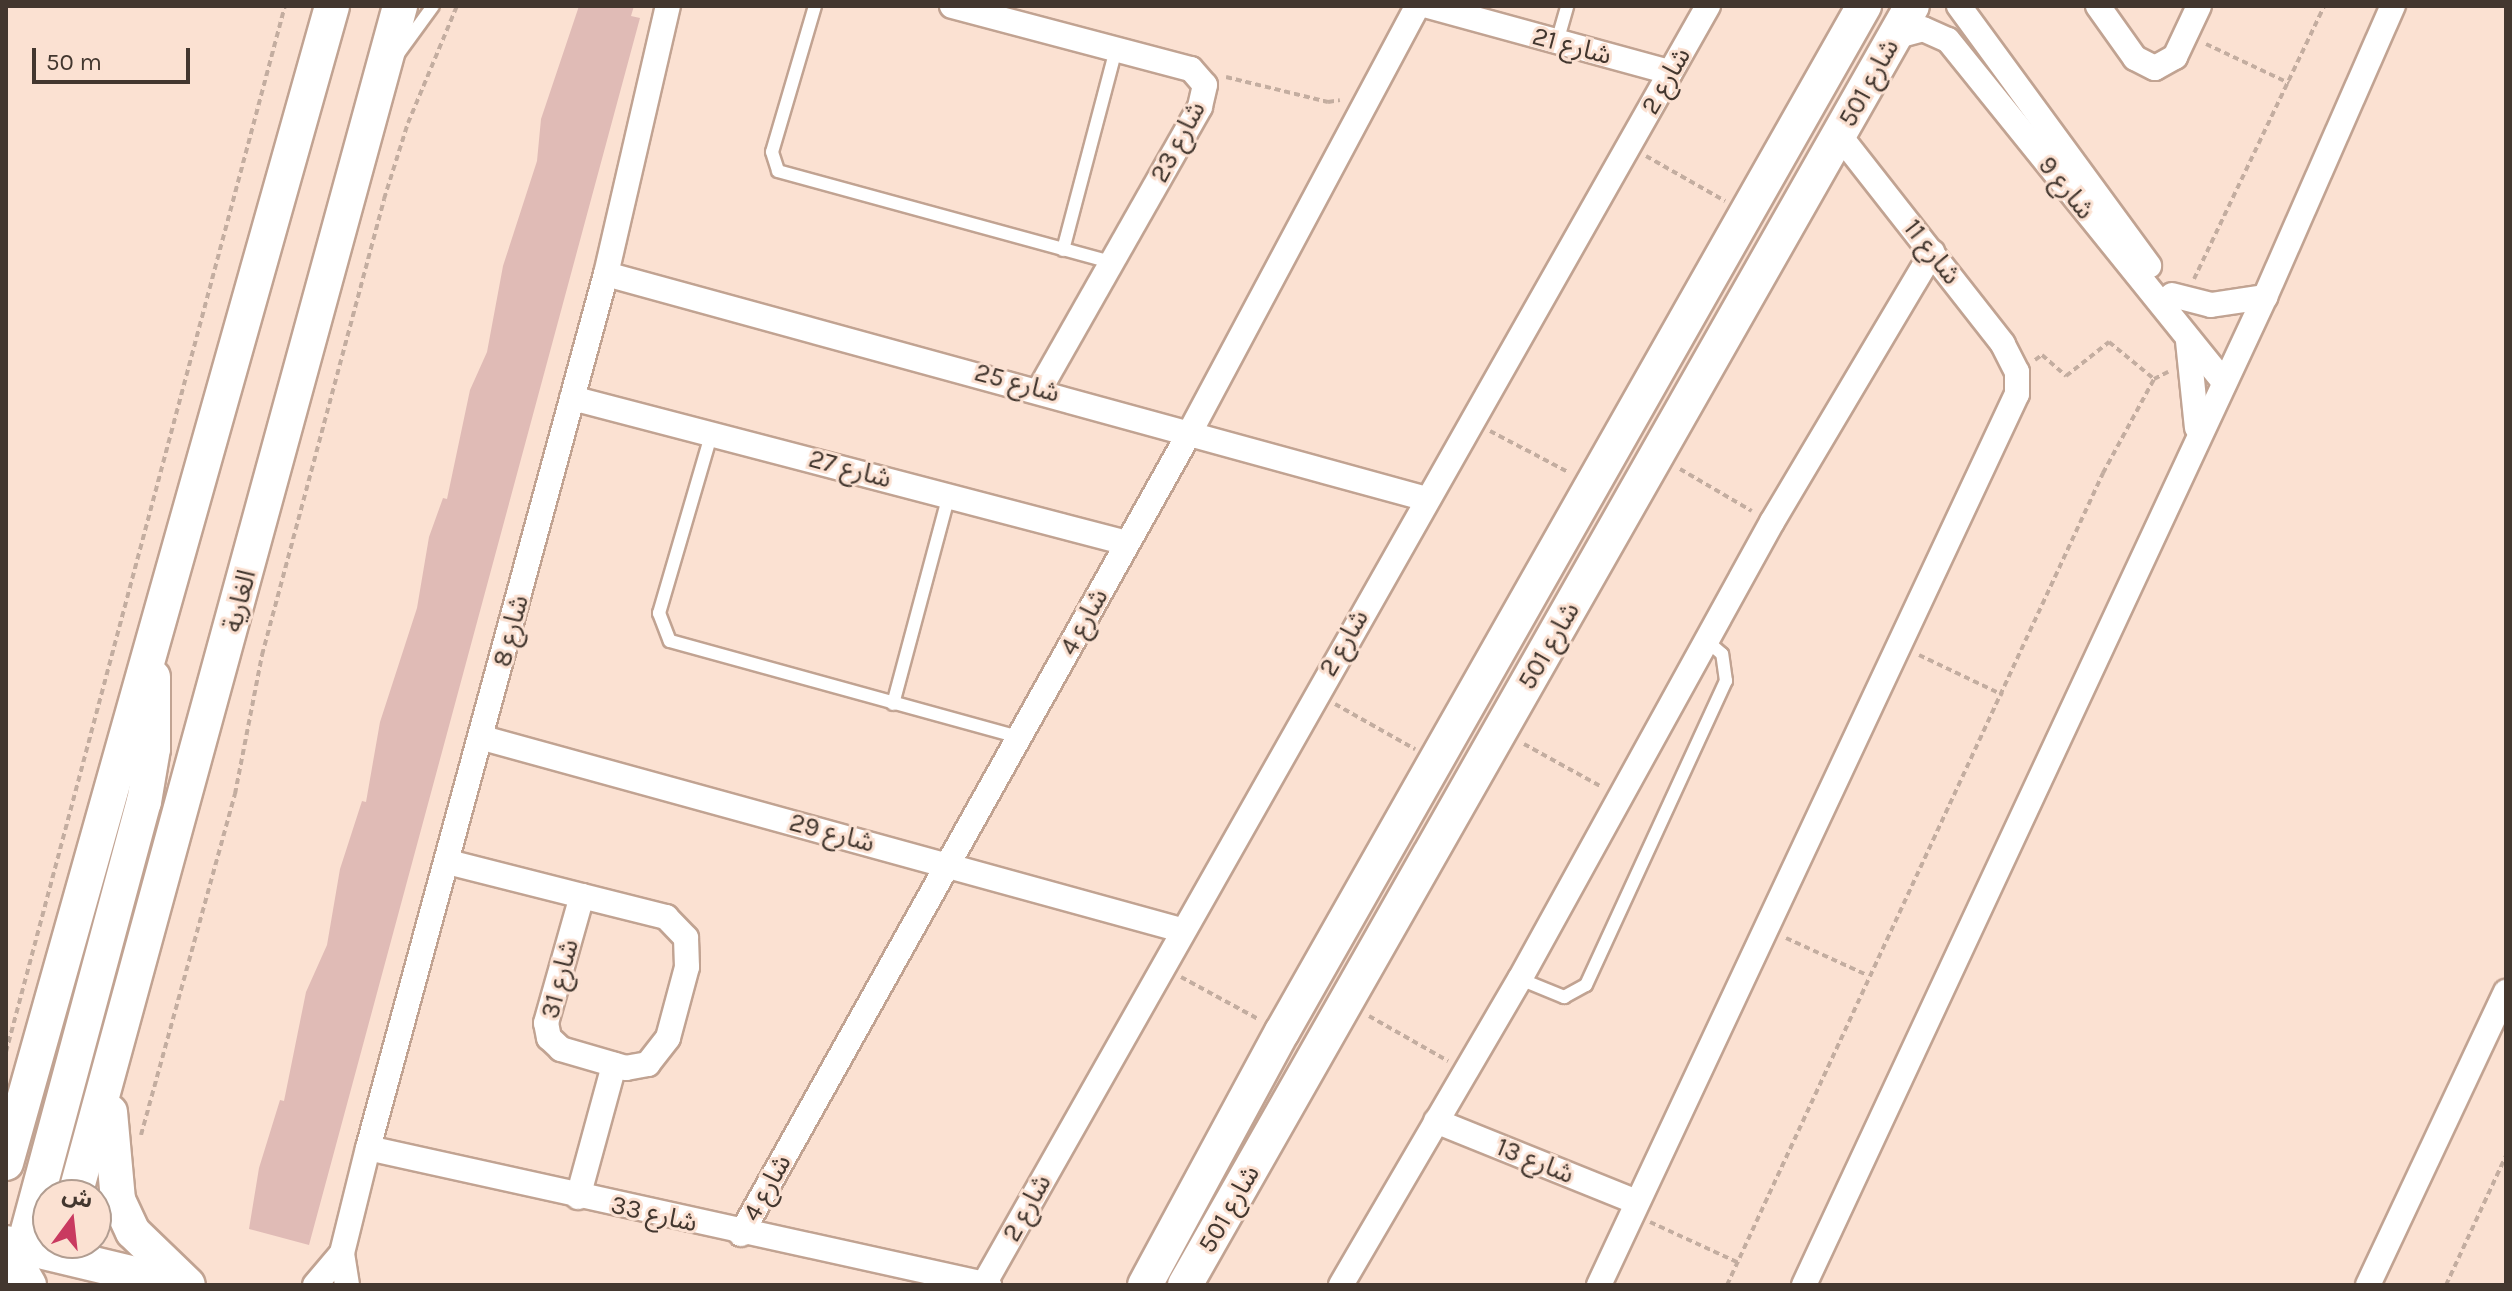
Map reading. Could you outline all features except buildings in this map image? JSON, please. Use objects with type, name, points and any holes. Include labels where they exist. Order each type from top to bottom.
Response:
[{"type":"main road","points":[[6,1163],[332,6]]},
{"type":"main road","name":"الغارية","points":[[80,1179],[400,6]]},
{"type":"main road","name":"شارع 501","points":[[1145,1285],[1282,1032],[1864,6]]},
{"type":"main road","name":"شارع 501","points":[[1185,1285],[1912,6]]},
{"type":"main road","points":[[29,1285],[21,1271],[15,1245],[144,802],[153,749],[152,639]]},
{"type":"main road","points":[[110,1076],[110,1151],[118,1200],[133,1232],[188,1285]]},
{"type":"main road","points":[[15,1245],[56,1261],[181,1285]]},
{"type":"street","name":"شارع 8","points":[[347,1285],[342,1253],[368,1148],[483,738],[606,274],[668,6]]},
{"type":"street","name":"شارع 23","points":[[952,6],[1191,69],[1205,85],[1200,107],[1040,389]]},
{"type":"street","name":"شارع 4","points":[[741,1234],[1190,432],[1417,6]]},
{"type":"street","name":"شارع 21","points":[[1428,6],[1670,72]]},
{"type":"street","name":"شارع 2","points":[[986,1284],[1181,930],[1708,6]]},
{"type":"street","name":"شارع 9","points":[[1959,6],[2178,297],[2226,372]]},
{"type":"street","points":[[2098,6],[2135,58],[2155,68],[2175,57],[2199,6]]},
{"type":"street","points":[[1804,1285],[2226,372],[2265,297],[2393,6]]},
{"type":"street","name":"شارع 9","points":[[1894,37],[1923,29],[1948,40],[2190,349],[2226,372]]},
{"type":"street","name":"شارع 11","points":[[1840,136],[2003,344],[2017,372]]},
{"type":"street","points":[[1341,1285],[1463,1070],[1520,979],[1772,522],[1932,252]]},
{"type":"street","name":"شارع 25","points":[[606,274],[1040,389],[1427,499]]},
{"type":"street","points":[[2178,297],[2225,305],[2265,297]]},
{"type":"street","points":[[2190,349],[2197,435]]},
{"type":"street","points":[[1599,1285],[1632,1206],[2014,405],[2017,372]]},
{"type":"street","name":"شارع 27","points":[[572,398],[712,432],[1127,543]]},
{"type":"street","name":"شارع 29","points":[[483,738],[1181,930]]},
{"type":"street","name":"شارع 31","points":[[448,862],[666,917],[678,925],[689,952],[664,1049],[637,1068],[614,1065],[561,1049],[546,1031],[582,896]]},
{"type":"street","points":[[2368,1285],[2506,992]]},
{"type":"street","points":[[578,1197],[614,1065]]},
{"type":"street","name":"شارع 13","points":[[1436,1121],[1632,1206]]},
{"type":"street","name":"شارع 33","points":[[368,1148],[741,1234],[986,1284]]},
{"type":"street","name":"شارع 8","points":[[315,1285],[342,1253]]},
{"type":"lane","points":[[383,72],[433,6]]},
{"type":"lane","points":[[815,6],[772,152],[774,167],[784,175],[1111,262]]},
{"type":"lane","points":[[1557,42],[1567,6]]},
{"type":"lane","points":[[1063,250],[1116,50]]},
{"type":"lane","points":[[712,432],[661,602],[663,633],[689,650],[1021,738]]},
{"type":"lane","points":[[893,704],[949,495]]},
{"type":"lane","points":[[1520,979],[1555,996],[1572,995],[1586,985],[1726,681],[1722,654],[1708,642]]},
{"type":"path","points":[[6,1052],[285,6]]},
{"type":"path","points":[[137,1150],[235,794],[258,669],[384,199],[408,123],[457,6]]},
{"type":"path","points":[[2178,297],[2289,83],[2324,6]]},
{"type":"path","points":[[2186,35],[2289,83]]},
{"type":"path","points":[[1205,85],[1235,76],[1328,102],[1338,103],[1345,96]]},
{"type":"path","points":[[1629,146],[1745,212]]},
{"type":"path","points":[[2017,372],[2042,355],[2066,376],[2109,342],[2154,379]]},
{"type":"path","points":[[1727,1285],[1867,975],[2003,695],[2103,473],[2154,379],[2190,349]]},
{"type":"path","points":[[1471,421],[1591,484]]},
{"type":"path","points":[[1658,456],[1772,522]]},
{"type":"path","points":[[1899,645],[2003,695]]},
{"type":"path","points":[[1316,693],[1435,760]]},
{"type":"path","points":[[1501,731],[1620,797]]},
{"type":"path","points":[[1765,929],[1867,975]]},
{"type":"path","points":[[1162,966],[1282,1032]]},
{"type":"path","points":[[1346,1003],[1463,1070]]},
{"type":"path","points":[[2446,1285],[2506,1156]]},
{"type":"path","points":[[1632,1206],[1739,1263]]}]
